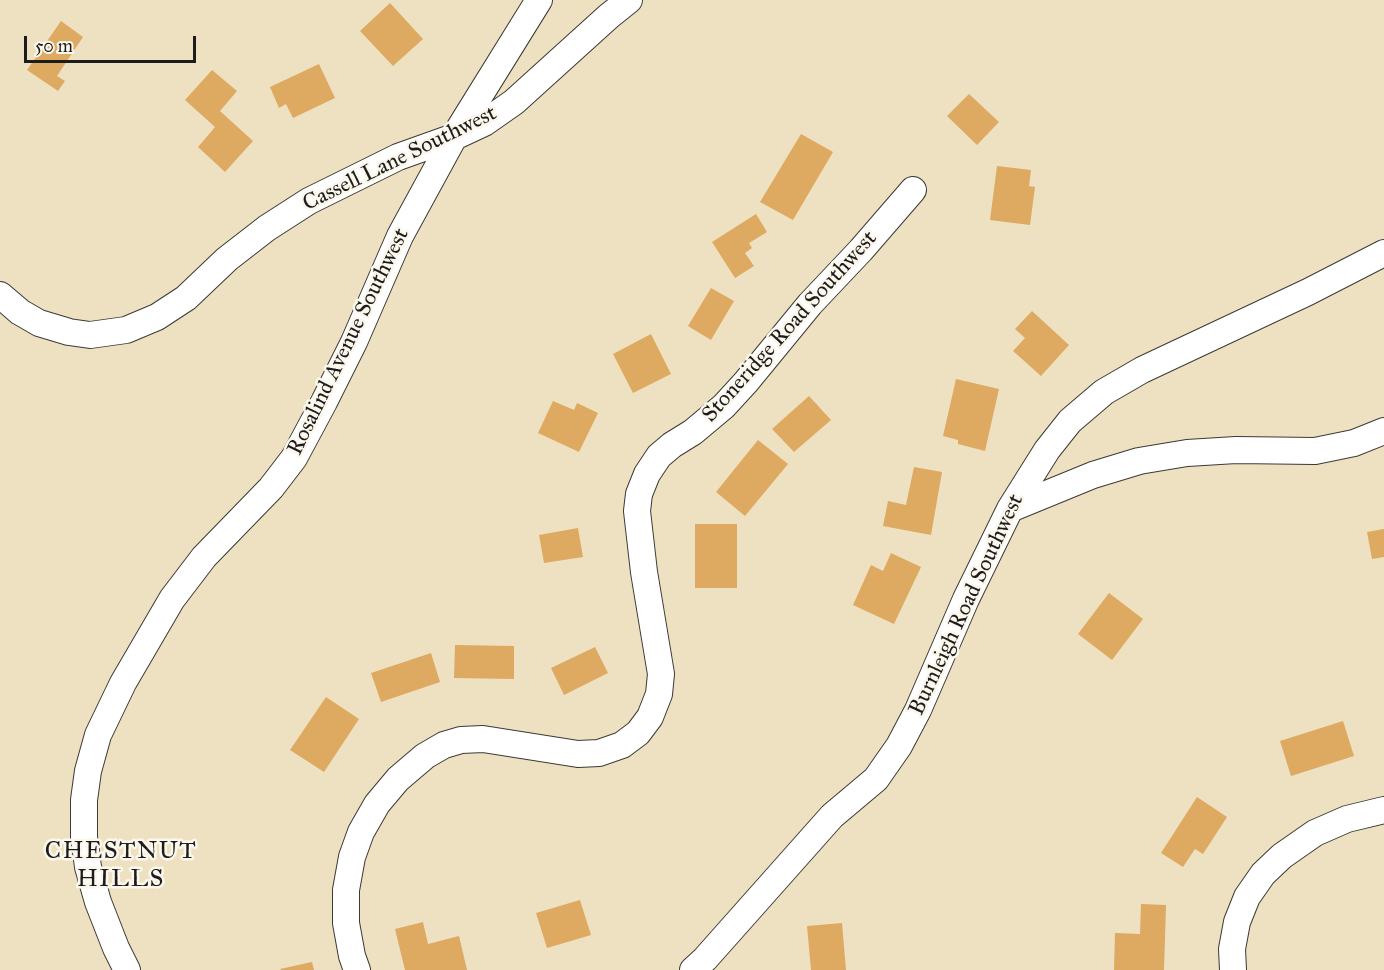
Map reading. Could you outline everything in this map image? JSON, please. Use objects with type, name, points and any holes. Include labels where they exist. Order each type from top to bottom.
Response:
[{"type":"street","name":"Rosalind Avenue Southwest","points":[[128,970],[116,948],[98,902],[88,867],[84,837],[84,800],[88,771],[99,735],[123,682],[172,599],[204,557],[271,488],[294,458],[349,352],[400,236],[453,137],[539,0]]},
{"type":"street","name":"Cassell Lane Southwest","points":[[0,295],[20,312],[39,323],[69,332],[90,334],[126,330],[157,316],[186,298],[243,246],[309,201],[398,157],[484,123],[514,102],[629,0]]},
{"type":"street","name":"Stoneridge Road Southwest","points":[[357,970],[346,923],[346,890],[352,857],[361,832],[377,804],[407,771],[425,756],[444,745],[461,740],[483,739],[578,754],[599,753],[622,745],[638,733],[650,717],[659,694],[661,674],[644,572],[637,511],[639,494],[647,474],[665,451],[693,432],[724,406],[810,304],[913,190]]},
{"type":"street","name":"Burnleigh Road Southwest","points":[[693,970],[832,816],[876,779],[899,746],[918,710],[966,599],[1010,509],[1047,450],[1070,422],[1104,392],[1142,370],[1308,292],[1384,253]]},
{"type":"street","points":[[1010,509],[1093,475],[1139,461],[1187,453],[1236,450],[1315,451],[1354,442],[1384,431]]},
{"type":"street","points":[[1233,970],[1232,949],[1237,922],[1247,897],[1263,874],[1282,856],[1315,833],[1347,819],[1384,810]]},
{"type":"building","points":[[390,3],[423,39],[393,66],[360,31]]},
{"type":"building","points":[[61,21],[83,37],[57,76],[65,81],[58,91],[27,70]]},
{"type":"building","points":[[319,64],[335,98],[293,118],[286,104],[279,108],[270,87]]},
{"type":"building","points":[[212,70],[237,91],[220,111],[253,141],[225,172],[198,147],[215,127],[185,100]]},
{"type":"building","points":[[969,94],[999,122],[977,145],[947,116]]},
{"type":"building","points":[[801,134],[833,152],[793,220],[760,202]]},
{"type":"building","points":[[997,166],[1031,170],[1029,186],[1035,187],[1030,225],[990,220]]},
{"type":"building","points":[[756,214],[767,232],[749,243],[752,248],[745,253],[754,266],[735,278],[712,242]]},
{"type":"building","points":[[711,288],[734,301],[711,340],[688,326]]},
{"type":"building","points":[[1032,311],[1069,345],[1041,376],[1013,351],[1025,338],[1015,329]]},
{"type":"building","points":[[651,334],[671,374],[633,393],[613,354]]},
{"type":"building","points":[[956,379],[999,389],[985,451],[958,444],[958,440],[943,436]]},
{"type":"building","points":[[809,396],[831,420],[794,452],[772,429]]},
{"type":"building","points":[[553,401],[574,410],[577,403],[598,413],[579,452],[538,433]]},
{"type":"building","points":[[758,440],[788,464],[745,516],[716,492]]},
{"type":"building","points":[[914,467],[942,472],[931,535],[883,526],[888,501],[906,505]]},
{"type":"building","points":[[695,524],[737,524],[737,588],[695,588]]},
{"type":"building","points":[[578,528],[583,557],[544,563],[539,535]]},
{"type":"building","points":[[1384,529],[1384,557],[1372,559],[1367,532]]},
{"type":"building","points":[[891,553],[921,567],[894,624],[853,605],[871,565],[883,571]]},
{"type":"building","points":[[1109,593],[1143,619],[1112,660],[1078,634]]},
{"type":"building","points":[[455,645],[514,646],[514,679],[454,678]]},
{"type":"building","points":[[595,647],[608,673],[564,695],[551,668]]},
{"type":"building","points":[[431,653],[440,682],[381,702],[371,673]]},
{"type":"building","points":[[326,697],[359,719],[324,772],[290,750]]},
{"type":"building","points":[[1343,721],[1354,756],[1291,776],[1280,741]]},
{"type":"building","points":[[1197,797],[1227,817],[1203,854],[1195,849],[1183,867],[1161,853]]},
{"type":"building","points":[[580,900],[591,935],[547,948],[536,913]]},
{"type":"building","points":[[1141,904],[1166,905],[1164,970],[1114,970],[1115,933],[1140,934]]},
{"type":"building","points":[[423,922],[428,944],[459,936],[467,970],[405,970],[395,929]]},
{"type":"building","points":[[842,923],[846,970],[811,970],[807,926]]},
{"type":"building","points":[[312,962],[314,970],[280,969]]},
{"type":"district","name":"CHESTNUT HILLS","points":[[121,866]]}]
